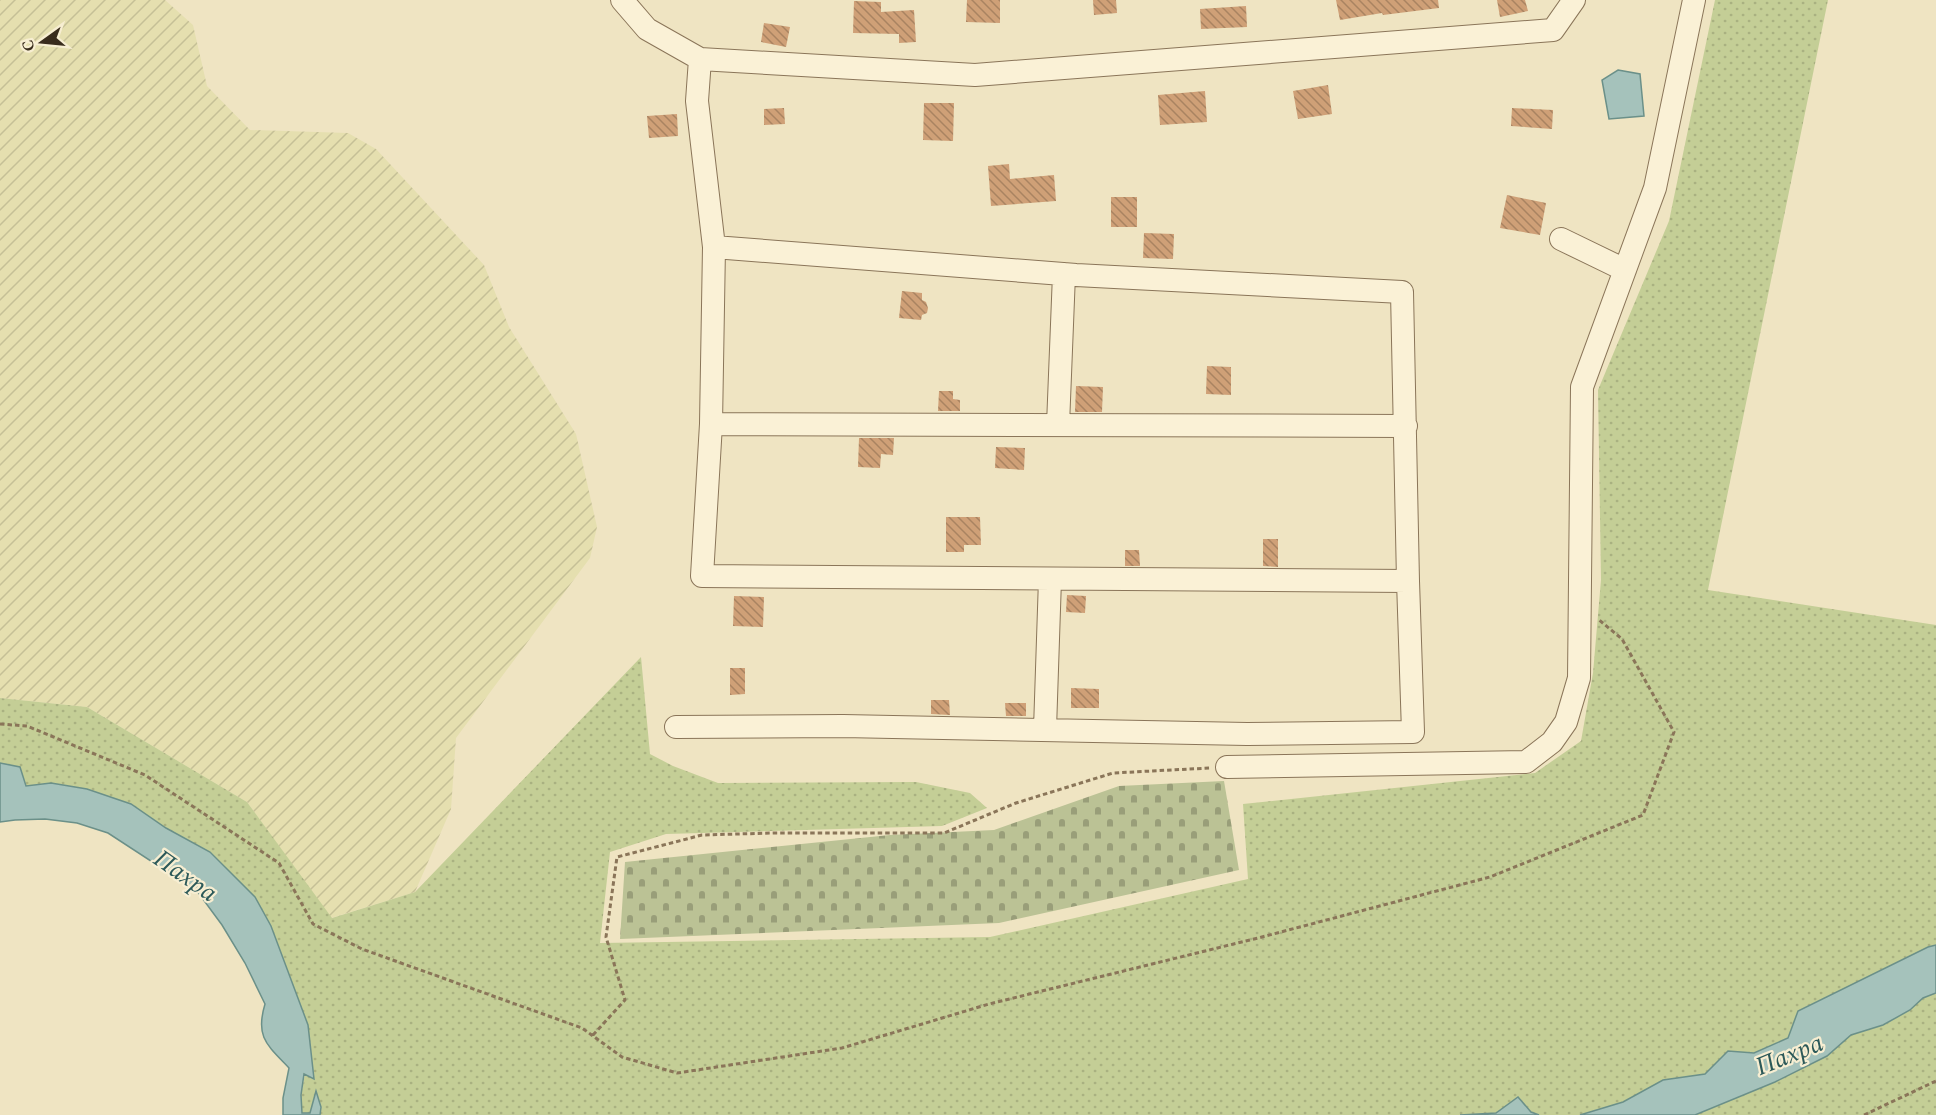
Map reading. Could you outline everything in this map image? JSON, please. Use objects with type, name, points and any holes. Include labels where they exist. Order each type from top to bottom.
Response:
[{"type":"street","points":[[622,0],[647,29],[700,59],[975,75],[1553,30],[1574,0]]},
{"type":"street","points":[[1227,767],[1526,762],[1552,742],[1566,722],[1579,678],[1582,387],[1655,188],[1694,0]]},
{"type":"street","points":[[700,59],[697,101],[714,248],[711,424],[702,576],[1408,581]]},
{"type":"street","points":[[1561,239],[1625,270]]},
{"type":"street","points":[[676,727],[843,726],[1246,734],[1413,732],[1402,292],[1064,274],[714,248]]},
{"type":"street","points":[[1058,425],[1064,274]]},
{"type":"street","points":[[711,424],[1406,426]]},
{"type":"street","points":[[1045,729],[1050,579]]},
{"type":"path","points":[[0,724],[27,726],[145,775],[279,863],[313,924],[362,949],[582,1028],[622,1057],[677,1073],[842,1048],[989,1004],[1258,938],[1490,877],[1643,814],[1674,732],[1622,639],[1581,604]]},
{"type":"path","points":[[592,1036],[625,1000],[606,937],[617,857],[702,836],[773,833],[944,833],[1016,803],[1113,773],[1227,767]]},
{"type":"path","points":[[1864,1115],[1936,1081]]},
{"type":"shaded area","points":[[0,0],[165,0],[193,25],[207,86],[250,130],[348,133],[376,149],[484,265],[509,327],[576,434],[597,527],[590,558],[456,738],[451,809],[415,892],[331,918],[247,802],[87,707],[0,698]]},
{"type":"green space","points":[[1715,0],[1828,0],[1708,590],[1936,625],[1936,945],[1798,1011],[1788,1038],[1754,1053],[1728,1051],[1705,1074],[1663,1080],[1623,1102],[1580,1115],[1539,1115],[1531,1112],[1518,1097],[1496,1113],[1460,1115],[320,1115],[321,1106],[316,1092],[310,1113],[302,1113],[301,1095],[305,1074],[313,1079],[308,1025],[295,990],[166,828],[131,804],[87,789],[51,783],[25,786],[20,767],[0,763],[0,698],[87,707],[247,802],[332,918],[415,892],[641,657],[650,754],[673,766],[718,783],[916,782],[970,793],[987,808],[942,826],[666,834],[610,852],[600,943],[990,937],[1248,879],[1243,804],[1535,773],[1581,741],[1593,673],[1601,580],[1598,390],[1669,221]]},
{"type":"green space","points":[[1224,781],[1239,870],[999,923],[620,939],[625,862],[890,835],[994,830],[1119,786]]},
{"type":"green space","points":[[1936,993],[1936,1115],[1695,1115],[1775,1082],[1827,1056],[1851,1035],[1884,1025],[1910,1010],[1923,998]]},
{"type":"water","points":[[1618,70],[1640,74],[1644,116],[1609,119],[1602,80]]},
{"type":"water","name":"Пахра","points":[[0,763],[20,767],[26,786],[51,783],[87,789],[131,804],[166,828],[210,852],[255,897],[271,926],[308,1025],[314,1079],[304,1074],[301,1095],[302,1113],[310,1113],[316,1091],[321,1107],[320,1115],[283,1115],[283,1098],[289,1068],[269,1046],[262,1033],[262,1015],[265,1004],[245,963],[222,925],[197,891],[108,833],[77,823],[45,819],[0,822]]},
{"type":"water","name":"Пахра","points":[[1936,945],[1936,993],[1923,998],[1910,1010],[1883,1025],[1851,1035],[1827,1056],[1775,1082],[1695,1115],[1580,1115],[1623,1102],[1663,1080],[1705,1074],[1728,1051],[1754,1053],[1788,1038],[1798,1011]]},
{"type":"water","points":[[1518,1097],[1531,1112],[1539,1115],[1460,1115],[1496,1113]]},
{"type":"building","points":[[967,0],[1000,0],[1000,23],[966,22]]},
{"type":"building","points":[[1093,0],[1116,0],[1117,13],[1094,15]]},
{"type":"building","points":[[1336,0],[1438,0],[1439,8],[1383,15],[1382,13],[1340,20]]},
{"type":"building","points":[[1497,0],[1525,0],[1528,11],[1500,17]]},
{"type":"building","points":[[854,1],[881,2],[881,12],[914,10],[916,42],[899,43],[899,34],[853,33]]},
{"type":"building","points":[[1246,6],[1247,27],[1201,29],[1200,9]]},
{"type":"building","points":[[764,23],[790,27],[786,47],[761,42]]},
{"type":"building","points":[[1328,85],[1332,114],[1298,119],[1293,91]]},
{"type":"building","points":[[1205,91],[1207,122],[1160,125],[1158,95]]},
{"type":"building","points":[[924,103],[954,103],[953,141],[923,140]]},
{"type":"building","points":[[784,108],[785,124],[764,125],[764,109]]},
{"type":"building","points":[[1512,108],[1553,110],[1552,129],[1511,126]]},
{"type":"building","points":[[677,114],[678,136],[649,138],[647,116]]},
{"type":"building","points":[[1009,164],[1010,179],[1054,175],[1056,201],[991,206],[988,166]]},
{"type":"building","points":[[1507,195],[1546,203],[1540,235],[1500,228]]},
{"type":"building","points":[[1111,197],[1137,197],[1137,227],[1111,227]]},
{"type":"building","points":[[1144,233],[1174,234],[1173,259],[1143,258]]},
{"type":"building","points":[[902,291],[922,293],[922,300],[926,302],[928,308],[921,320],[899,318]]},
{"type":"building","points":[[1207,366],[1231,367],[1231,395],[1206,394]]},
{"type":"building","points":[[1076,386],[1103,387],[1102,412],[1075,412]]},
{"type":"building","points":[[939,391],[953,391],[953,399],[960,400],[960,411],[938,411]]},
{"type":"building","points":[[859,438],[894,438],[893,455],[881,454],[880,468],[858,467]]},
{"type":"building","points":[[996,447],[1025,448],[1024,470],[995,468]]},
{"type":"building","points":[[946,517],[980,517],[981,545],[964,545],[964,552],[946,552]]},
{"type":"building","points":[[1263,539],[1278,539],[1278,567],[1263,566]]},
{"type":"building","points":[[1125,550],[1139,550],[1140,566],[1125,566]]},
{"type":"building","points":[[1067,595],[1086,596],[1085,613],[1066,612]]},
{"type":"building","points":[[734,596],[764,597],[763,627],[733,626]]},
{"type":"building","points":[[730,668],[745,668],[745,694],[730,695]]},
{"type":"building","points":[[1071,688],[1099,689],[1099,708],[1071,708]]},
{"type":"building","points":[[931,700],[949,700],[950,715],[931,714]]},
{"type":"building","points":[[1005,703],[1026,703],[1026,716],[1006,716]]}]
